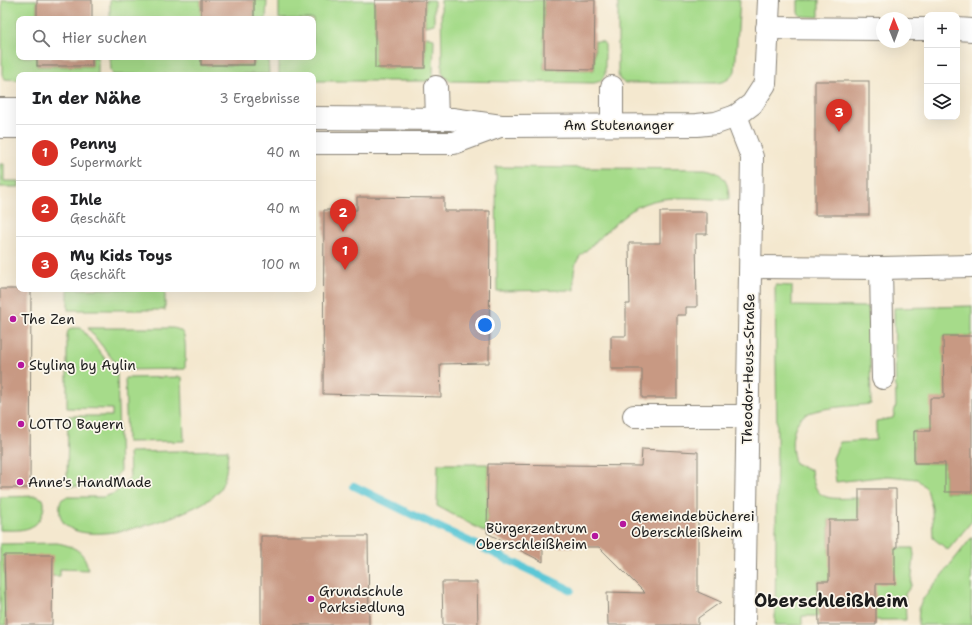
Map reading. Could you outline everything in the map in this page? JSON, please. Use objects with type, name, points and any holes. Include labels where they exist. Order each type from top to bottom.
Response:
[{"type":"street","name":"Am Stutenanger","points":[[316,118],[437,119],[470,121],[501,126],[697,125],[716,123],[736,116],[752,104],[765,84],[768,0]]},
{"type":"street","points":[[767,28],[876,29]]},
{"type":"street","points":[[912,29],[924,29]]},
{"type":"street","points":[[960,29],[972,30]]},
{"type":"street","points":[[436,86],[437,119]]},
{"type":"street","points":[[612,87],[612,125]]},
{"type":"street","points":[[0,109],[16,109]]},
{"type":"street","name":"Theodor-Heuss-Straße","points":[[736,116],[752,157],[744,625]]},
{"type":"street","name":"Am Stutenanger","points":[[316,143],[454,143],[501,126]]},
{"type":"street","points":[[0,127],[16,127]]},
{"type":"street","points":[[751,267],[881,268],[972,266]]},
{"type":"street","points":[[881,268],[883,378]]},
{"type":"street","points":[[634,416],[747,416]]},
{"type":"green space","points":[[2,0],[37,0],[37,16],[16,16],[16,60],[37,60],[37,66],[92,66],[92,60],[98,60],[98,72],[16,72],[16,80],[4,79],[2,74]]},
{"type":"green space","points":[[110,0],[201,0],[201,16],[110,16]]},
{"type":"green space","points":[[254,0],[267,0],[266,16],[254,16]]},
{"type":"green space","points":[[279,0],[375,0],[375,68],[425,68],[425,36],[433,38],[434,40],[433,76],[430,81],[316,81],[316,72],[279,72],[279,60],[316,60],[316,16],[279,16]]},
{"type":"green space","points":[[425,0],[434,0],[434,24],[425,26]]},
{"type":"green space","points":[[441,0],[544,0],[544,69],[594,70],[595,41],[603,42],[605,45],[605,74],[601,81],[594,83],[450,81],[442,72]]},
{"type":"green space","points":[[618,0],[740,0],[735,71],[727,80],[715,83],[625,83],[620,80],[618,75]]},
{"type":"green space","points":[[798,0],[819,0],[819,17],[801,16],[798,13]]},
{"type":"green space","points":[[110,60],[201,60],[201,65],[254,65],[254,60],[268,60],[269,72],[112,72]]},
{"type":"green space","points":[[0,164],[4,164],[4,181],[16,181],[16,187],[0,187]]},
{"type":"green space","points":[[496,167],[705,169],[716,172],[724,178],[728,188],[729,200],[677,198],[663,199],[639,206],[622,218],[580,256],[577,260],[575,268],[574,290],[497,291]]},
{"type":"green space","points":[[775,285],[792,286],[792,306],[869,307],[871,404],[845,406],[815,411],[802,417],[793,433],[792,445],[795,463],[811,470],[816,489],[821,494],[826,497],[833,498],[859,498],[859,520],[829,520],[829,552],[843,580],[818,581],[819,616],[802,616],[802,625],[775,625],[777,440]]},
{"type":"green space","points":[[68,292],[165,292],[165,310],[68,310]]},
{"type":"green space","points":[[972,306],[972,336],[943,336],[957,367],[930,431],[914,431],[914,463],[945,463],[945,492],[972,492],[972,521],[948,550],[933,538],[932,508],[927,489],[917,479],[888,476],[836,482],[833,458],[840,442],[876,440],[876,421],[893,418],[896,405],[894,308]]},
{"type":"green space","points":[[71,328],[81,328],[117,374],[120,471],[112,482],[100,487],[67,486],[68,416],[112,416],[112,409],[67,408],[67,335]]},
{"type":"green space","points":[[88,328],[178,329],[182,332],[185,339],[185,369],[121,370]]},
{"type":"green space","points":[[182,377],[184,441],[127,442],[125,378]]},
{"type":"green space","points":[[228,450],[226,473],[220,489],[216,494],[202,503],[180,514],[153,523],[124,530],[97,533],[75,530],[62,520],[61,500],[66,497],[103,497],[115,493],[124,485],[130,477],[129,452]]},
{"type":"green space","points":[[438,464],[488,464],[487,533],[437,506]]},
{"type":"green space","points":[[37,496],[43,499],[44,506],[43,512],[35,525],[18,530],[0,530],[0,497]]},
{"type":"green space","points":[[972,537],[971,625],[918,625],[919,607],[923,599]]},
{"type":"green space","points":[[57,543],[74,548],[82,554],[88,570],[60,569],[60,576],[53,576],[4,555],[6,625],[0,625],[0,544]]},
{"type":"green space","points":[[895,548],[913,548],[914,555],[911,586],[905,594],[906,620],[867,620],[867,584]]},
{"type":"building","points":[[37,0],[92,0],[92,16],[37,16]]},
{"type":"building","points":[[201,0],[254,0],[254,16],[201,16]]},
{"type":"building","points":[[375,0],[425,0],[425,68],[375,68]]},
{"type":"building","points":[[544,0],[595,0],[594,70],[544,69]]},
{"type":"building","points":[[37,60],[92,60],[92,66],[37,66]]},
{"type":"building","points":[[201,60],[254,60],[254,65],[201,65]]},
{"type":"building","points":[[815,81],[869,81],[869,215],[815,215]]},
{"type":"building","points":[[357,197],[444,198],[444,211],[490,211],[489,363],[440,364],[441,397],[323,394],[324,210],[357,210]]},
{"type":"building","points":[[660,212],[707,212],[707,234],[696,234],[697,307],[686,307],[686,315],[677,315],[677,398],[642,398],[642,369],[611,369],[611,336],[626,336],[626,304],[630,304],[629,243],[660,243]]},
{"type":"building","points":[[0,289],[16,289],[16,292],[31,292],[30,488],[0,488]]},
{"type":"building","points":[[943,336],[972,336],[972,492],[945,492],[945,463],[914,463],[914,431],[930,431],[930,398],[944,398]]},
{"type":"building","name":"Bürgerzentrum Oberschleißheim","points":[[642,449],[698,452],[698,592],[721,602],[698,618],[698,625],[608,625],[607,592],[645,593],[599,547],[543,547],[543,562],[487,533],[488,464],[641,466]]},
{"type":"building","points":[[859,489],[896,489],[897,548],[895,548],[895,584],[876,584],[876,625],[819,625],[818,581],[829,581],[829,520],[859,520]]},
{"type":"building","points":[[261,536],[368,536],[369,625],[261,625]]},
{"type":"building","points":[[4,555],[53,555],[52,625],[6,625]]},
{"type":"building","points":[[442,582],[477,582],[478,625],[443,625]]},
{"type":"waterway","points":[[354,486],[423,520]]},
{"type":"waterway","points":[[424,520],[571,590]]},
{"type":"place","name":"My Kids Toys","points":[[839,132]]},
{"type":"place","name":"Ihle","points":[[343,232]]},
{"type":"place","name":"Penny","points":[[345,270]]},
{"type":"place","name":"The Zen","points":[[13,319]]},
{"type":"place","name":"Styling by Aylin","points":[[21,365]]},
{"type":"place","name":"LOTTO Bayern","points":[[21,424]]},
{"type":"place","name":"Anne's HandMade","points":[[20,482]]},
{"type":"place","name":"Gemeindebücherei Oberschleißheim","points":[[623,524]]},
{"type":"place","name":"Bürgerzentrum Oberschleißheim","points":[[595,536]]},
{"type":"place","name":"Grundschule Parksiedlung","points":[[311,599]]},
{"type":"district","name":"Oberschleißheim","points":[[831,601]]}]
